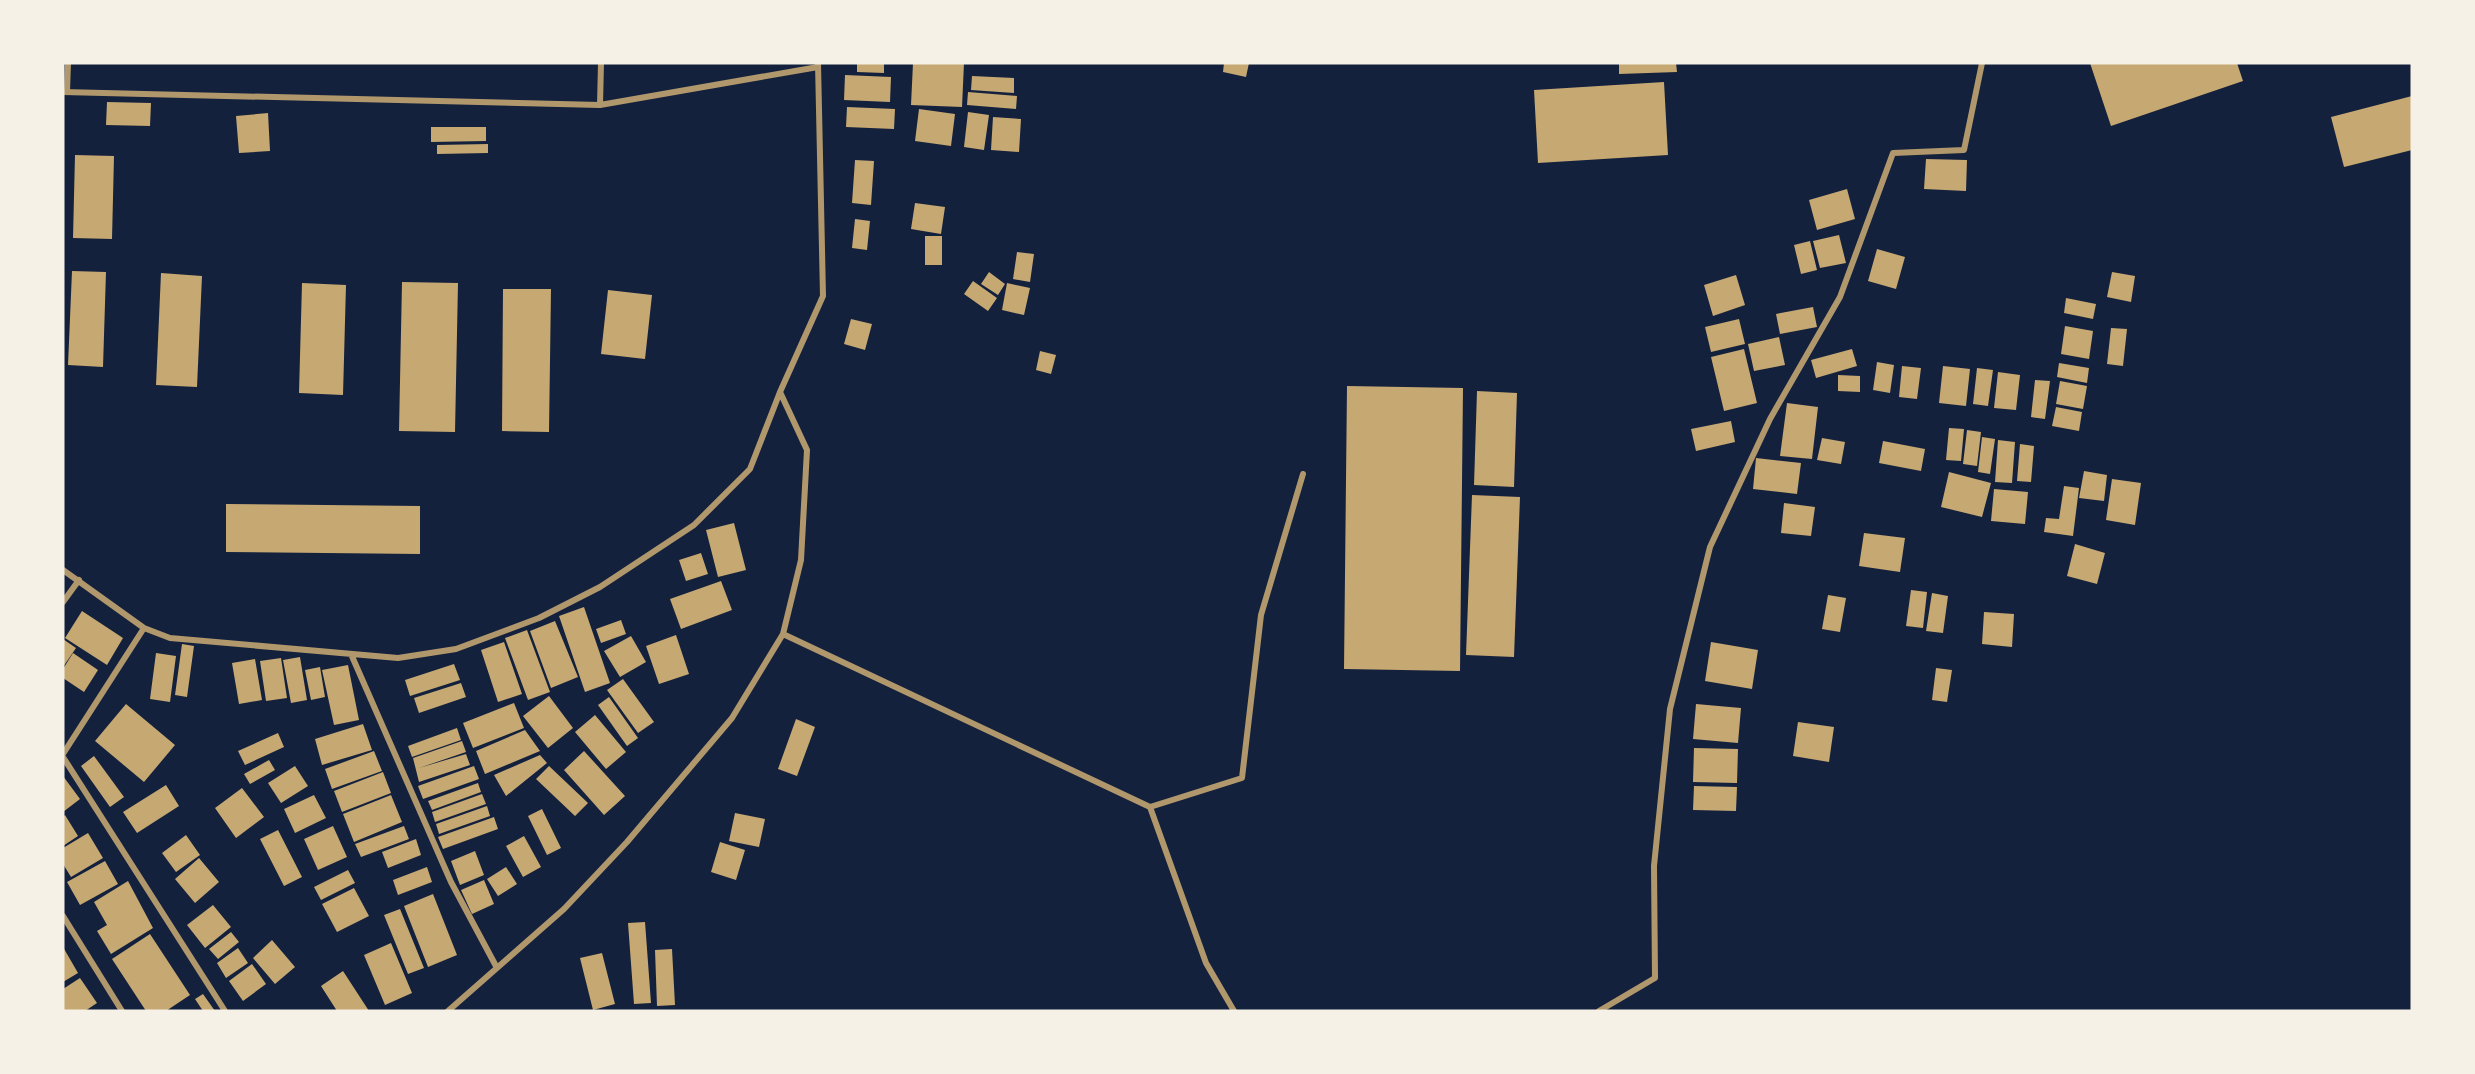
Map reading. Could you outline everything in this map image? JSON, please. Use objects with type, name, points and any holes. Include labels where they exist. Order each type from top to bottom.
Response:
[{"type":"street","points":[[63,570],[144,628],[170,638],[306,652],[398,658],[456,649],[539,618],[600,587],[694,525],[750,470],[780,392],[823,296],[818,65],[600,105],[65,92],[68,63]]},
{"type":"street","points":[[600,105],[601,63]]},
{"type":"street","points":[[1599,1011],[1655,978],[1654,866],[1670,709],[1710,547],[1770,419],[1840,297],[1893,153],[1964,150],[1982,63]]},
{"type":"street","points":[[447,1011],[564,909],[627,842],[732,718],[783,634],[801,560],[807,450],[780,392]]},
{"type":"street","points":[[783,634],[1150,807],[1242,778],[1261,615],[1303,474]]},
{"type":"street","points":[[63,602],[79,580]]},
{"type":"street","points":[[144,628],[63,756],[225,1011]]},
{"type":"street","points":[[351,654],[451,882],[497,968]]},
{"type":"street","points":[[1150,807],[1206,963],[1234,1011]]},
{"type":"street","points":[[63,916],[122,1011]]},
{"type":"building","points":[[857,63],[884,63],[884,73],[857,72]]},
{"type":"building","points":[[913,63],[964,63],[962,107],[911,105]]},
{"type":"building","points":[[1224,63],[1249,63],[1246,77],[1223,72]]},
{"type":"building","points":[[1619,63],[1676,63],[1677,72],[1619,74]]},
{"type":"building","points":[[2090,63],[2237,63],[2243,81],[2111,126]]},
{"type":"building","points":[[845,75],[891,77],[890,102],[844,100]]},
{"type":"building","points":[[972,76],[1014,78],[1014,93],[971,90]]},
{"type":"building","points":[[1664,82],[1668,155],[1538,163],[1534,90]]},
{"type":"building","points":[[968,92],[1017,96],[1016,109],[967,105]]},
{"type":"building","points":[[2412,96],[2412,150],[2344,167],[2331,117]]},
{"type":"building","points":[[107,102],[151,103],[150,126],[106,125]]},
{"type":"building","points":[[847,107],[895,109],[894,129],[846,127]]},
{"type":"building","points":[[919,109],[955,114],[951,146],[915,141]]},
{"type":"building","points":[[968,112],[989,115],[984,150],[964,147]]},
{"type":"building","points":[[268,113],[270,151],[239,153],[236,116]]},
{"type":"building","points":[[993,117],[1021,119],[1019,152],[991,150]]},
{"type":"building","points":[[431,127],[486,127],[486,141],[431,142]]},
{"type":"building","points":[[488,144],[488,153],[437,154],[437,145]]},
{"type":"building","points":[[75,155],[114,156],[112,239],[73,238]]},
{"type":"building","points":[[1926,159],[1967,160],[1966,191],[1924,189]]},
{"type":"building","points":[[855,160],[874,161],[871,205],[852,203]]},
{"type":"building","points":[[1847,189],[1855,219],[1817,230],[1809,200]]},
{"type":"building","points":[[915,203],[945,207],[941,234],[911,229]]},
{"type":"building","points":[[855,219],[870,221],[867,250],[852,248]]},
{"type":"building","points":[[1839,235],[1846,263],[1820,268],[1813,241]]},
{"type":"building","points":[[925,236],[942,236],[942,265],[925,265]]},
{"type":"building","points":[[1810,241],[1817,270],[1801,274],[1794,245]]},
{"type":"building","points":[[1877,249],[1905,257],[1896,289],[1868,281]]},
{"type":"building","points":[[1017,252],[1034,254],[1030,282],[1013,279]]},
{"type":"building","points":[[72,271],[106,272],[103,367],[68,365]]},
{"type":"building","points":[[989,272],[1005,284],[998,295],[981,284]]},
{"type":"building","points":[[2112,272],[2135,276],[2131,302],[2107,297]]},
{"type":"building","points":[[161,273],[202,276],[197,387],[156,385]]},
{"type":"building","points":[[1736,275],[1745,305],[1713,316],[1704,285]]},
{"type":"building","points":[[973,281],[997,298],[988,311],[964,294]]},
{"type":"building","points":[[402,282],[458,283],[455,432],[399,431]]},
{"type":"building","points":[[302,283],[346,285],[343,395],[299,393]]},
{"type":"building","points":[[1007,283],[1030,288],[1024,315],[1002,310]]},
{"type":"building","points":[[503,289],[551,289],[549,432],[502,431]]},
{"type":"building","points":[[608,290],[652,295],[645,359],[601,354]]},
{"type":"building","points":[[2066,298],[2096,304],[2093,319],[2064,313]]},
{"type":"building","points":[[1813,307],[1817,327],[1780,334],[1776,314]]},
{"type":"building","points":[[851,319],[872,324],[865,350],[844,344]]},
{"type":"building","points":[[1739,319],[1745,344],[1711,352],[1705,327]]},
{"type":"building","points":[[2065,326],[2093,331],[2089,359],[2061,354]]},
{"type":"building","points":[[2111,328],[2127,329],[2123,366],[2107,364]]},
{"type":"building","points":[[1779,337],[1785,365],[1754,371],[1748,344]]},
{"type":"building","points":[[1744,349],[1757,403],[1724,411],[1711,357]]},
{"type":"building","points":[[1852,349],[1857,366],[1816,378],[1811,360]]},
{"type":"building","points":[[1040,351],[1056,355],[1051,374],[1036,370]]},
{"type":"building","points":[[1877,362],[1894,365],[1890,393],[1873,390]]},
{"type":"building","points":[[2059,363],[2089,368],[2087,383],[2057,377]]},
{"type":"building","points":[[1902,366],[1921,368],[1917,399],[1899,397]]},
{"type":"building","points":[[1943,366],[1970,369],[1966,406],[1939,403]]},
{"type":"building","points":[[1977,368],[1993,370],[1988,406],[1973,404]]},
{"type":"building","points":[[1998,372],[2020,375],[2016,410],[1994,408]]},
{"type":"building","points":[[1838,375],[1860,376],[1860,392],[1838,391]]},
{"type":"building","points":[[2035,380],[2050,381],[2045,419],[2031,417]]},
{"type":"building","points":[[2060,381],[2087,386],[2083,409],[2056,404]]},
{"type":"building","points":[[1347,386],[1463,388],[1460,671],[1344,669]]},
{"type":"building","points":[[1477,391],[1517,393],[1514,487],[1474,485]]},
{"type":"building","points":[[1787,403],[1818,407],[1812,459],[1780,456]]},
{"type":"building","points":[[2056,407],[2082,412],[2079,431],[2052,426]]},
{"type":"building","points":[[1731,421],[1735,442],[1696,451],[1691,429]]},
{"type":"building","points":[[1949,428],[1964,429],[1961,461],[1946,460]]},
{"type":"building","points":[[1967,430],[1981,432],[1977,466],[1963,464]]},
{"type":"building","points":[[1982,437],[1995,439],[1990,474],[1978,472]]},
{"type":"building","points":[[1822,438],[1845,442],[1841,464],[1817,460]]},
{"type":"building","points":[[1998,440],[2015,442],[2012,483],[1995,482]]},
{"type":"building","points":[[1883,441],[1925,449],[1921,471],[1879,463]]},
{"type":"building","points":[[2020,444],[2034,446],[2031,482],[2017,481]]},
{"type":"building","points":[[1756,458],[1801,463],[1797,494],[1753,489]]},
{"type":"building","points":[[2084,471],[2107,475],[2104,501],[2079,498]]},
{"type":"building","points":[[1949,472],[1991,483],[1982,517],[1941,507]]},
{"type":"building","points":[[2112,479],[2141,483],[2135,525],[2106,520]]},
{"type":"building","points":[[2064,486],[2079,488],[2073,536],[2044,532],[2046,518],[2059,519]]},
{"type":"building","points":[[1994,489],[2028,492],[2025,524],[1991,521]]},
{"type":"building","points":[[1472,495],[1520,497],[1514,657],[1466,655]]},
{"type":"building","points":[[1784,503],[1815,507],[1811,536],[1781,533]]},
{"type":"building","points":[[226,504],[420,506],[420,554],[226,552]]},
{"type":"building","points":[[734,523],[746,570],[718,577],[706,530]]},
{"type":"building","points":[[1864,533],[1905,538],[1900,572],[1859,566]]},
{"type":"building","points":[[2075,544],[2105,553],[2097,584],[2067,576]]},
{"type":"building","points":[[701,553],[708,574],[686,581],[679,560]]},
{"type":"building","points":[[721,581],[732,610],[681,629],[670,599]]},
{"type":"building","points":[[1911,590],[1927,592],[1923,628],[1906,626]]},
{"type":"building","points":[[1932,593],[1948,596],[1943,633],[1926,631]]},
{"type":"building","points":[[1828,595],[1846,598],[1840,632],[1822,629]]},
{"type":"building","points":[[584,607],[610,683],[585,692],[559,616]]},
{"type":"building","points":[[82,611],[123,638],[107,665],[65,638]]},
{"type":"building","points":[[1984,612],[2014,614],[2012,647],[1982,644]]},
{"type":"building","points":[[621,620],[626,634],[601,643],[596,629]]},
{"type":"building","points":[[555,621],[578,677],[551,688],[530,631]]},
{"type":"building","points":[[527,630],[550,692],[528,700],[505,638]]},
{"type":"building","points":[[676,635],[689,674],[659,684],[646,646]]},
{"type":"building","points":[[631,636],[646,662],[620,677],[604,651]]},
{"type":"building","points":[[63,639],[76,648],[63,667]]},
{"type":"building","points":[[504,642],[522,694],[498,702],[481,650]]},
{"type":"building","points":[[1711,642],[1758,650],[1752,689],[1705,681]]},
{"type":"building","points":[[182,644],[194,646],[187,697],[175,695]]},
{"type":"building","points":[[73,653],[98,670],[84,692],[63,678],[63,669]]},
{"type":"building","points":[[156,653],[176,656],[170,702],[150,699]]},
{"type":"building","points":[[300,657],[307,700],[291,703],[283,660]]},
{"type":"building","points":[[281,658],[287,698],[266,701],[260,661]]},
{"type":"building","points":[[255,659],[262,700],[239,704],[232,663]]},
{"type":"building","points":[[454,664],[460,680],[410,696],[405,680]]},
{"type":"building","points":[[348,665],[359,720],[334,725],[322,670]]},
{"type":"building","points":[[320,667],[325,697],[311,700],[305,670]]},
{"type":"building","points":[[1936,668],[1952,670],[1947,702],[1932,700]]},
{"type":"building","points":[[623,679],[654,722],[638,733],[607,690]]},
{"type":"building","points":[[461,683],[466,697],[419,713],[414,698]]},
{"type":"building","points":[[549,696],[573,728],[548,748],[523,716]]},
{"type":"building","points":[[609,697],[638,738],[627,746],[598,705]]},
{"type":"building","points":[[514,703],[524,728],[473,748],[463,723]]},
{"type":"building","points":[[126,704],[175,745],[144,782],[95,741]]},
{"type":"building","points":[[1696,704],[1741,708],[1738,743],[1693,739]]},
{"type":"building","points":[[595,715],[626,752],[606,769],[575,732]]},
{"type":"building","points":[[796,719],[815,727],[797,776],[778,769]]},
{"type":"building","points":[[1798,722],[1834,727],[1829,762],[1793,756]]},
{"type":"building","points":[[363,724],[372,750],[322,765],[315,739]]},
{"type":"building","points":[[457,728],[461,740],[412,757],[408,746]]},
{"type":"building","points":[[525,730],[540,751],[485,774],[476,751]]},
{"type":"building","points":[[278,733],[284,747],[245,765],[238,751]]},
{"type":"building","points":[[462,741],[466,752],[419,768],[466,754],[470,765],[419,782],[413,758]]},
{"type":"building","points":[[1694,748],[1738,749],[1737,783],[1693,782]]},
{"type":"building","points":[[374,751],[382,771],[332,789],[325,769]]},
{"type":"building","points":[[584,751],[625,796],[604,815],[564,770]]},
{"type":"building","points":[[540,755],[547,763],[506,796],[494,775]]},
{"type":"building","points":[[94,756],[124,797],[110,807],[81,766]]},
{"type":"building","points":[[269,760],[275,770],[250,784],[244,774]]},
{"type":"building","points":[[295,766],[308,786],[281,803],[268,783]]},
{"type":"building","points":[[474,766],[479,779],[423,799],[418,786]]},
{"type":"building","points":[[549,766],[588,803],[575,816],[536,779]]},
{"type":"building","points":[[383,772],[391,793],[342,812],[334,791]]},
{"type":"building","points":[[63,776],[80,799],[63,812]]},
{"type":"building","points":[[478,783],[481,792],[432,810],[428,801]]},
{"type":"building","points":[[166,785],[179,806],[137,833],[123,812]]},
{"type":"building","points":[[1694,786],[1737,787],[1736,811],[1693,810]]},
{"type":"building","points":[[242,788],[264,817],[236,838],[215,808]]},
{"type":"building","points":[[482,794],[486,804],[435,822],[432,812]]},
{"type":"building","points":[[314,795],[326,818],[295,833],[284,809]]},
{"type":"building","points":[[391,795],[402,822],[354,842],[343,814]]},
{"type":"building","points":[[487,806],[490,816],[439,834],[436,824]]},
{"type":"building","points":[[542,809],[561,848],[547,855],[528,816]]},
{"type":"building","points":[[735,813],[765,819],[759,847],[729,841]]},
{"type":"building","points":[[65,815],[78,836],[63,846],[63,817]]},
{"type":"building","points":[[494,817],[498,829],[443,849],[438,837]]},
{"type":"building","points":[[333,826],[347,857],[318,870],[304,839]]},
{"type":"building","points":[[404,826],[409,839],[361,857],[355,844]]},
{"type":"building","points":[[278,830],[302,877],[284,886],[260,839]]},
{"type":"building","points":[[88,833],[103,858],[71,877],[63,864],[63,848]]},
{"type":"building","points":[[186,835],[200,855],[176,872],[162,853]]},
{"type":"building","points":[[524,836],[541,867],[523,877],[506,846]]},
{"type":"building","points":[[416,839],[421,855],[388,868],[382,852]]},
{"type":"building","points":[[720,842],[745,850],[736,880],[711,872]]},
{"type":"building","points":[[475,851],[484,875],[460,885],[451,861]]},
{"type":"building","points":[[199,858],[219,882],[195,903],[175,879]]},
{"type":"building","points":[[105,861],[118,884],[80,905],[67,882]]},
{"type":"building","points":[[427,867],[432,882],[398,895],[393,880]]},
{"type":"building","points":[[506,867],[517,884],[498,896],[487,879]]},
{"type":"building","points":[[348,870],[355,883],[321,900],[314,887]]},
{"type":"building","points":[[484,880],[494,904],[472,914],[461,890]]},
{"type":"building","points":[[128,881],[153,928],[111,954],[97,931],[107,925],[94,902]]},
{"type":"building","points":[[354,888],[369,916],[337,932],[322,904]]},
{"type":"building","points":[[433,894],[457,955],[428,967],[404,906]]},
{"type":"building","points":[[213,905],[231,927],[205,948],[187,925]]},
{"type":"building","points":[[400,909],[424,968],[408,974],[384,915]]},
{"type":"building","points":[[645,922],[651,1003],[634,1004],[628,923]]},
{"type":"building","points":[[231,932],[239,942],[218,959],[209,949]]},
{"type":"building","points":[[150,934],[190,995],[166,1011],[146,1011],[112,959]]},
{"type":"building","points":[[272,940],[295,967],[275,984],[253,958]]},
{"type":"building","points":[[391,943],[412,993],[385,1005],[364,955]]},
{"type":"building","points":[[63,947],[78,973],[63,982]]},
{"type":"building","points":[[238,948],[248,963],[226,978],[217,963]]},
{"type":"building","points":[[672,949],[675,1005],[657,1006],[655,950]]},
{"type":"building","points":[[602,953],[615,1004],[593,1010],[580,958]]},
{"type":"building","points":[[252,964],[266,984],[243,1001],[229,981]]},
{"type":"building","points":[[343,971],[369,1011],[337,1011],[321,986]]},
{"type":"building","points":[[80,978],[97,1003],[85,1011],[63,1011],[63,989]]},
{"type":"building","points":[[203,994],[215,1011],[203,1011],[195,999]]}]
